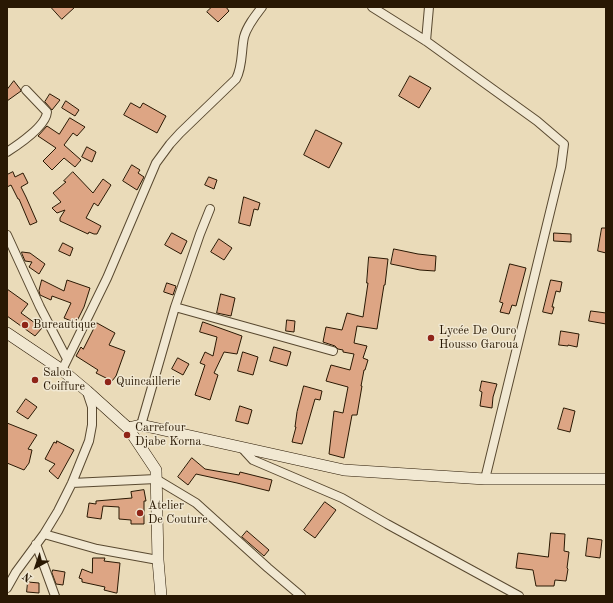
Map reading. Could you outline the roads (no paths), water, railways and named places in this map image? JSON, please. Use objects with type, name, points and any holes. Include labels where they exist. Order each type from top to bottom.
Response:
[{"type":"street","points":[[62,370],[107,278],[156,163],[180,133],[236,78],[240,72],[244,36],[249,24],[262,7]]},
{"type":"street","points":[[372,7],[426,41],[537,121],[564,144],[561,167],[486,479]]},
{"type":"street","points":[[426,41],[429,7]]},
{"type":"street","points":[[7,152],[18,146],[37,129],[46,117],[47,112],[26,90]]},
{"type":"street","points":[[141,425],[175,307],[210,209]]},
{"type":"street","points":[[7,235],[40,307],[67,359]]},
{"type":"street","points":[[175,307],[333,351]]},
{"type":"street","points":[[7,334],[62,370],[128,428],[156,470],[158,560],[161,596]]},
{"type":"street","points":[[7,588],[16,572],[44,534],[58,511],[72,483],[89,441],[92,425],[92,407],[87,391]]},
{"type":"street","points":[[128,428],[141,425],[344,470],[486,479],[606,479]]},
{"type":"street","points":[[242,448],[253,460],[342,498],[519,596]]},
{"type":"street","points":[[72,483],[156,479],[196,503],[301,596]]},
{"type":"street","points":[[44,534],[97,550],[158,560]]},
{"type":"street","points":[[36,544],[55,596]]},
{"type":"place","name":"Bureautique","points":[[25,325]]},
{"type":"place","name":"Lycée De Ouro Housso Garoua","points":[[431,338]]},
{"type":"place","name":"Salon Coiffure","points":[[35,380]]},
{"type":"place","name":"Quincaillerie","points":[[108,382]]},
{"type":"place","name":"Carrefour Djabe Korna","points":[[127,435]]},
{"type":"place","name":"Atelier De Couture","points":[[140,513]]}]
